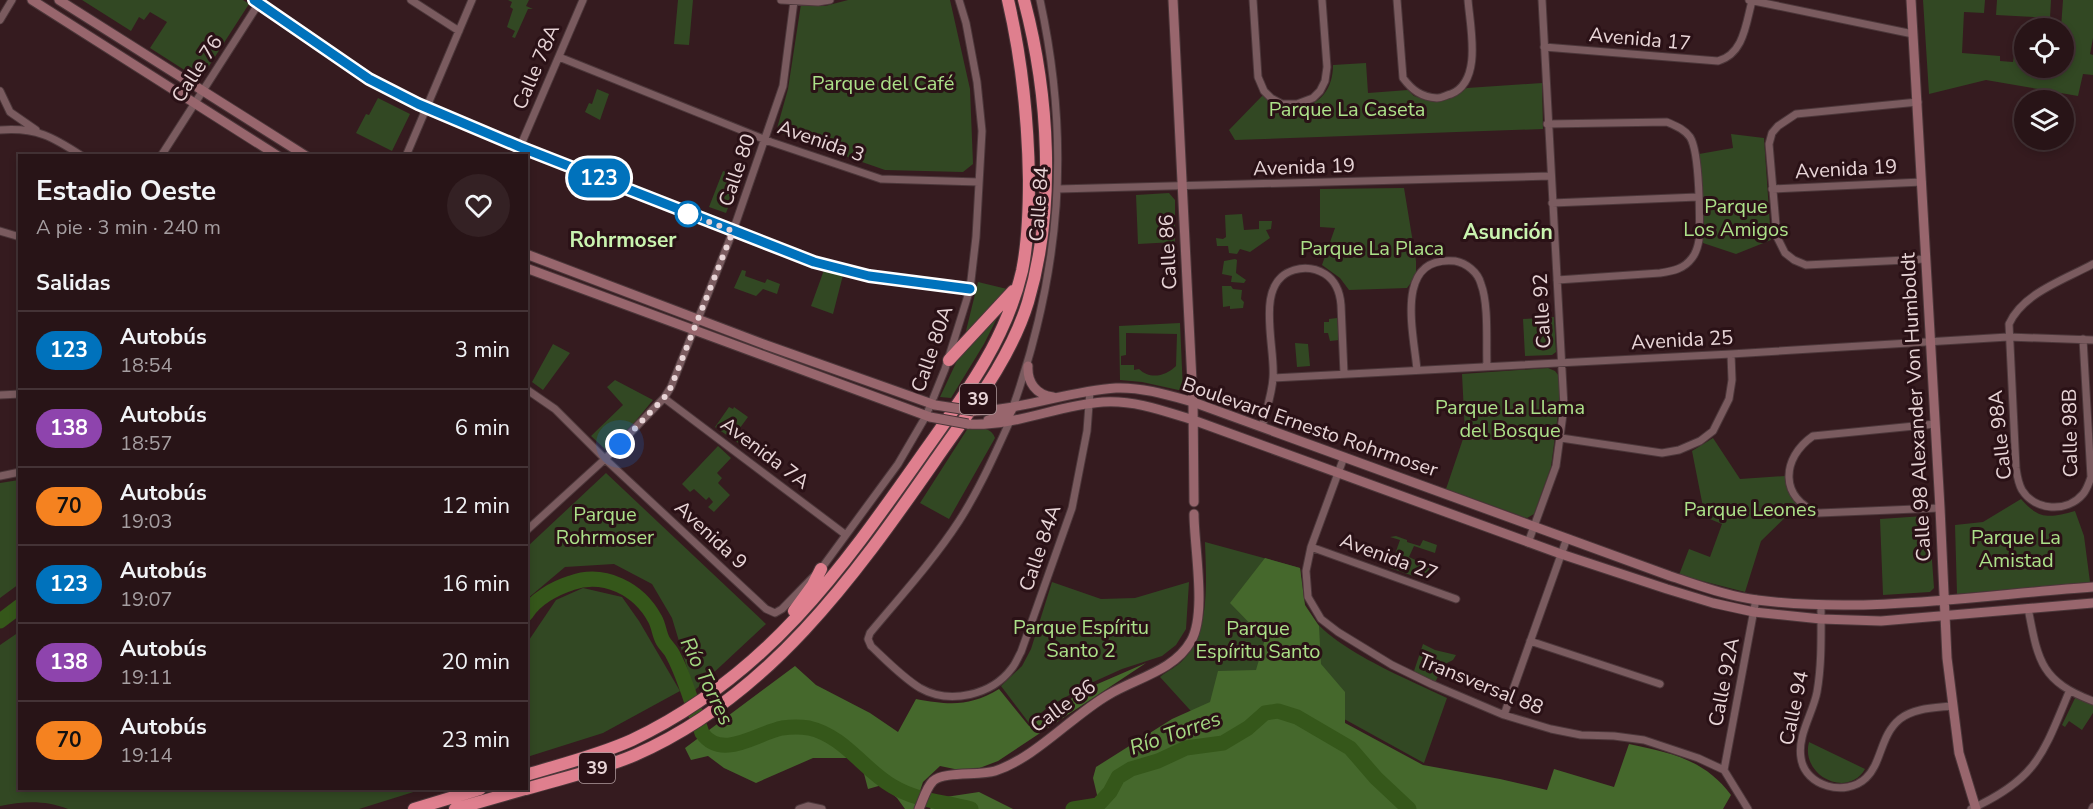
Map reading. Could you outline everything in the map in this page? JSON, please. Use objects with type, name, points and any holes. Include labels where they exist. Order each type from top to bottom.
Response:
[{"type":"highway","name":"39","points":[[528,774],[599,753],[659,726],[700,701],[750,664],[802,612],[837,572],[972,383],[1004,324],[1018,286],[1028,226],[1029,149],[1022,66],[1008,0]]},
{"type":"highway","name":"39","points":[[528,788],[596,769],[634,755],[665,740],[738,694],[813,622],[848,581],[880,541],[984,391],[1017,334],[1036,273],[1043,227],[1045,187],[1043,102],[1038,61],[1024,0]]},
{"type":"highway","points":[[949,360],[1018,286]]},
{"type":"highway","points":[[771,644],[813,585],[821,569]]},
{"type":"highway","points":[[414,809],[477,790]]},
{"type":"highway","name":"39","points":[[455,809],[522,790]]},
{"type":"main road","points":[[32,0],[275,154]]},
{"type":"main road","points":[[59,0],[303,154]]},
{"type":"main road","name":"Calle 86","points":[[1173,0],[1193,402],[1194,502]]},
{"type":"main road","name":"Calle 98 Alexander Von Humboldt","points":[[1911,0],[1952,706],[1959,753],[1974,808]]},
{"type":"main road","name":"Boulevard Ernesto Rohrmoser","points":[[528,255],[697,319],[933,404],[974,411],[1014,407],[1090,391],[1123,388],[1147,390],[1193,402],[1716,591],[1755,599],[1821,605],[1883,605],[2093,587]]},
{"type":"main road","name":"Boulevard Ernesto Rohrmoser","points":[[528,269],[928,416],[969,424],[988,425],[1009,423],[1089,404],[1120,402],[1143,405],[1208,425],[1528,543],[1713,603],[1754,612],[1821,619],[1881,621],[1945,615]]},
{"type":"main road","points":[[1028,366],[1032,385],[1042,394],[1056,398]]},
{"type":"main road","points":[[969,424],[1009,414],[1014,407]]},
{"type":"main road","points":[[1194,441],[1199,428],[1208,425]]},
{"type":"main road","name":"Calle 86","points":[[919,809],[934,780],[941,776],[997,770],[1017,760],[1094,704],[1167,666],[1183,651],[1191,641],[1195,629],[1198,604],[1194,514]]},
{"type":"main road","points":[[1945,615],[2093,603]]},
{"type":"street","points":[[0,20],[12,0]]},
{"type":"street","points":[[411,0],[459,31]]},
{"type":"street","points":[[407,154],[472,0]]},
{"type":"street","name":"Calle 78A","points":[[520,147],[583,0]]},
{"type":"street","points":[[781,0],[818,2],[830,0]]},
{"type":"street","name":"Calle 80A","points":[[765,609],[775,613],[782,609],[821,569],[892,473],[928,416],[949,360],[970,289],[982,131],[977,82],[966,23],[959,0]]},
{"type":"street","name":"Calle 84","points":[[1014,407],[1028,366],[1047,288],[1058,189],[1058,135],[1052,59],[1040,0]]},
{"type":"street","points":[[1253,0],[1258,77],[1264,91],[1282,104],[1297,104],[1313,98],[1325,81],[1327,67],[1322,0]]},
{"type":"street","points":[[1397,0],[1402,78],[1410,88],[1422,96],[1440,98],[1457,91],[1468,79],[1472,57],[1468,0]]},
{"type":"street","name":"Calle 92","points":[[1528,543],[1556,466],[1564,407],[1542,0]]},
{"type":"street","points":[[1751,0],[1914,34]]},
{"type":"street","name":"Avenida 17","points":[[1544,47],[1707,61],[1722,60],[1731,55],[1741,40],[1751,0]]},
{"type":"street","points":[[258,1],[369,79],[520,147],[814,262],[869,276],[970,289]]},
{"type":"street","name":"Calle 76","points":[[161,154],[258,1]]},
{"type":"street","name":"Calle 80","points":[[528,529],[605,459],[664,398],[671,387],[733,231],[783,86],[794,1]]},
{"type":"street","name":"Avenida 3","points":[[559,57],[765,140],[881,179],[979,182]]},
{"type":"street","points":[[0,91],[10,112],[79,154]]},
{"type":"street","points":[[1918,102],[1804,112],[1791,116],[1775,129],[1769,144],[1777,237],[1782,249],[1794,260],[1814,266],[1926,259]]},
{"type":"street","points":[[1547,124],[1666,122],[1678,126],[1690,138],[1694,146],[1698,197],[1699,240],[1688,263],[1676,271],[1557,280]]},
{"type":"street","points":[[0,130],[41,132]]},
{"type":"street","name":"Avenida 19","points":[[1058,189],[1550,176]]},
{"type":"street","name":"Avenida 19","points":[[1772,189],[1922,182]]},
{"type":"street","points":[[1552,203],[1698,197]]},
{"type":"street","points":[[0,231],[18,236]]},
{"type":"street","points":[[1417,370],[1411,299],[1413,285],[1419,274],[1430,264],[1443,260],[1460,262],[1472,269],[1481,281],[1484,295],[1487,366]]},
{"type":"street","points":[[2008,337],[2009,324],[2014,312],[2030,298],[2093,264]]},
{"type":"street","points":[[1262,427],[1273,378],[1269,301],[1271,293],[1282,276],[1291,270],[1303,268],[1323,272],[1336,285],[1340,294],[1344,374]]},
{"type":"street","name":"Avenida 25","points":[[1273,378],[2008,337],[2093,340]]},
{"type":"street","name":"Calle 98A","points":[[2008,337],[2018,481],[2029,498],[2039,504],[2056,508]]},
{"type":"street","name":"Calle 98B","points":[[2056,508],[2075,501],[2083,494],[2091,477],[2083,339]]},
{"type":"street","points":[[1561,438],[1662,453],[1680,450],[1700,441],[1713,430],[1729,399],[1732,380],[1731,354]]},
{"type":"street","name":"Avenida 9","points":[[528,391],[555,409],[765,609]]},
{"type":"street","name":"Calle 84A","points":[[1009,423],[989,468],[959,521],[870,633],[868,639],[871,646],[906,677],[921,688],[940,695],[957,696],[976,693],[995,684],[1012,668],[1022,652],[1072,508],[1084,449],[1090,391]]},
{"type":"street","points":[[0,395],[18,394]]},
{"type":"street","name":"Avenida 7A","points":[[664,398],[846,535]]},
{"type":"street","points":[[1935,424],[1813,436],[1798,448],[1788,478],[1796,497],[1807,509],[1819,513],[1940,508]]},
{"type":"street","points":[[1311,547],[1344,457]]},
{"type":"street","points":[[0,476],[18,472]]},
{"type":"street","points":[[528,518],[534,523]]},
{"type":"street","points":[[1504,715],[1567,538]]},
{"type":"street","name":"Transversal 88","points":[[1311,547],[1306,571],[1308,597],[1321,619],[1392,665],[1504,715],[1581,735],[1644,740],[1676,749],[1724,770]]},
{"type":"street","name":"Avenida 27","points":[[1311,547],[1456,599]]},
{"type":"street","name":"Calle 92A","points":[[1724,770],[1755,599]]},
{"type":"street","name":"Calle 94","points":[[1821,605],[1821,655],[1817,693],[1801,748],[1801,759],[1812,778],[1834,788],[1847,788],[1860,783],[1868,776],[1891,728],[1900,719],[1918,710],[1952,706]]},
{"type":"street","points":[[2028,608],[2034,641],[2049,675],[2069,692],[2093,701]]},
{"type":"street","points":[[1530,641],[1660,684]]},
{"type":"street","points":[[1974,808],[2021,780],[2034,766],[2045,749],[2069,692]]},
{"type":"street","points":[[1724,770],[1748,809]]},
{"type":"street","points":[[801,808],[808,806],[822,809]]},
{"type":"green space","points":[[82,0],[243,0],[249,4],[200,80],[150,48],[167,22],[150,12],[144,20],[139,17],[131,31]]},
{"type":"green space","points":[[508,0],[529,0],[526,6],[533,9],[528,9],[515,38],[512,37],[515,31],[507,27],[513,9],[510,7],[512,2]]},
{"type":"green space","points":[[678,0],[693,0],[689,45],[674,44]]},
{"type":"green space","name":"Parque del Café","points":[[848,0],[950,0],[970,89],[973,164],[963,172],[885,170],[776,132],[788,89],[801,4],[825,6]]},
{"type":"green space","points":[[1923,0],[1985,0],[1984,13],[1964,12],[1962,53],[2000,56],[2000,61],[2013,62],[2014,55],[2014,78],[2074,78],[2074,18],[2062,18],[2063,0],[2093,0],[2093,38],[2090,54],[2093,55],[2093,75],[2083,74],[2078,96],[2074,95],[2074,90],[2044,90],[1986,80],[1929,94]]},
{"type":"green space","points":[[1997,0],[2051,0],[2050,18],[1996,15]]},
{"type":"green space","name":"Parque La Caseta","points":[[1366,63],[1368,93],[1408,90],[1414,96],[1426,100],[1440,101],[1467,88],[1542,83],[1543,129],[1235,140],[1229,130],[1263,95],[1279,107],[1305,106],[1324,94],[1331,81],[1333,65]]},
{"type":"green space","points":[[597,89],[609,94],[600,120],[585,112],[589,103],[592,104]]},
{"type":"green space","points":[[378,98],[410,114],[392,151],[356,133]]},
{"type":"green space","name":"Parque Los Amigos","points":[[1731,134],[1764,138],[1771,240],[1736,254],[1703,243],[1699,154],[1733,148]]},
{"type":"green space","points":[[723,171],[740,177],[726,213],[709,207]]},
{"type":"green space","name":"Parque La Placa","points":[[1404,188],[1416,261],[1416,276],[1407,288],[1349,290],[1340,278],[1322,265],[1335,228],[1320,227],[1320,189]]},
{"type":"green space","points":[[1169,193],[1175,200],[1175,242],[1138,244],[1136,195]]},
{"type":"green space","points":[[1242,214],[1244,230],[1259,229],[1259,221],[1272,221],[1271,229],[1266,230],[1270,238],[1250,252],[1240,249],[1237,254],[1229,253],[1228,246],[1217,246],[1216,238],[1226,237],[1225,215]]},
{"type":"green space","points":[[1237,260],[1236,273],[1246,280],[1244,283],[1231,282],[1232,276],[1222,274],[1224,261]]},
{"type":"green space","points":[[742,270],[746,271],[745,276],[765,283],[767,279],[780,284],[777,294],[763,289],[756,296],[734,288]]},
{"type":"green space","points":[[824,270],[843,275],[833,314],[811,306]]},
{"type":"green space","points":[[978,282],[1007,289],[965,335]]},
{"type":"green space","points":[[1222,286],[1242,290],[1243,308],[1223,307]]},
{"type":"green space","points":[[1003,306],[984,344],[951,398],[940,397],[962,350]]},
{"type":"green space","points":[[1554,317],[1556,352],[1552,355],[1525,356],[1523,319]]},
{"type":"green space","points":[[1337,318],[1339,340],[1330,341],[1328,333],[1324,333],[1324,322]]},
{"type":"green space","points":[[1180,323],[1183,391],[1142,382],[1120,380],[1119,326]],"holes":[[[1126,333],[1177,334],[1176,366],[1168,372],[1153,376],[1139,369],[1134,370],[1134,365],[1121,365],[1121,356],[1126,355]]]},
{"type":"green space","points":[[1295,343],[1308,344],[1310,366],[1297,367]]},
{"type":"green space","points":[[553,344],[570,353],[543,390],[532,382]]},
{"type":"green space","name":"Parque La Llama del Bosque","points":[[1548,368],[1559,376],[1559,406],[1551,467],[1534,514],[1527,518],[1446,489],[1465,433],[1462,374]]},
{"type":"green space","points":[[615,380],[653,400],[634,423],[606,450],[591,436],[623,405],[607,387]]},
{"type":"green space","points":[[729,407],[733,409],[734,407],[748,417],[737,432],[753,442],[747,449],[715,427]]},
{"type":"green space","points":[[968,428],[991,431],[995,438],[949,519],[920,503]]},
{"type":"green space","name":"Parque Leones","points":[[1713,438],[1740,479],[1785,476],[1789,493],[1798,505],[1761,541],[1745,592],[1679,575],[1689,549],[1710,557],[1722,524],[1705,517],[1692,451]]},
{"type":"green space","points":[[718,446],[731,458],[717,473],[722,478],[718,483],[730,495],[714,512],[708,507],[713,502],[709,497],[706,500],[694,489],[690,492],[682,484]]},
{"type":"green space","name":"Parque Rohrmoser","points":[[606,473],[766,624],[694,691],[672,618],[652,584],[614,564],[565,567],[528,598],[528,546]]},
{"type":"green space","points":[[18,480],[18,585],[0,598],[0,483]]},
{"type":"green space","name":"Parque La Amistad","points":[[2021,499],[2034,511],[2045,516],[2075,511],[2084,536],[2090,582],[1957,594],[1955,525],[1983,522]]},
{"type":"green space","points":[[1924,516],[1929,519],[1934,588],[1930,592],[1883,595],[1880,519]]},
{"type":"green space","points":[[1396,536],[1420,546],[1423,540],[1437,545],[1435,553],[1414,546],[1409,557],[1430,567],[1425,580],[1390,568],[1400,540],[1390,537]]},
{"type":"green space","name":"Parque Espíritu Santo","points":[[1205,542],[1300,568],[1305,605],[1314,619],[1328,633],[1367,659],[1447,698],[1424,763],[1346,720],[1294,701],[1200,721],[1160,677],[1178,665],[1192,649],[1203,620],[1206,588]]},
{"type":"green space","points":[[1265,558],[1300,568],[1305,605],[1319,626],[1321,664],[1345,692],[1345,723],[1423,765],[1547,790],[1554,769],[1614,787],[1629,744],[1673,755],[1698,765],[1721,783],[1731,795],[1723,809],[1090,809],[1098,799],[1093,778],[1096,767],[1172,719],[1210,702],[1218,671],[1256,670],[1265,639],[1230,603]]},
{"type":"green space","name":"Parque Espíritu Santo 2","points":[[1052,582],[1101,599],[1135,598],[1189,582],[1186,629],[1176,645],[1162,656],[1122,669],[1091,683],[1048,707],[1029,723],[1001,686],[1022,666],[1031,649]]},
{"type":"green space","points":[[583,588],[622,597],[639,621],[680,691],[603,733],[528,757],[528,642],[556,600]]},
{"type":"green space","points":[[18,633],[18,790],[420,790],[359,809],[68,809],[34,802],[0,806],[0,645]]},
{"type":"green space","points":[[1423,644],[1435,650],[1456,655],[1453,660],[1443,665],[1435,683],[1413,674]]},
{"type":"green space","points":[[1146,663],[998,761],[969,772],[940,766],[923,782],[914,809],[905,809],[897,798],[882,785],[868,789],[863,770],[849,758],[813,758],[756,783],[724,768],[708,756],[691,760],[685,748],[795,666],[816,685],[870,713],[898,732],[916,699],[949,703],[968,702],[999,689],[1029,726],[1086,689]]},
{"type":"green space","points":[[2076,696],[2093,703],[2093,713],[2082,730],[2069,721],[2065,727],[2062,725]]},
{"type":"green space","points":[[1809,742],[1865,769],[1857,778],[1848,782],[1837,783],[1827,780],[1812,765],[1808,754]]},
{"type":"green space","points":[[979,792],[1013,809],[930,809],[939,798]]},
{"type":"waterway","name":"Río Torres","points":[[528,612],[546,595],[571,583],[596,579],[619,585],[640,599],[655,619],[664,643],[672,653],[682,674],[702,733],[710,741],[719,745],[730,745],[782,728],[809,728],[833,738],[892,786],[921,798],[971,809]]},
{"type":"waterway","name":"Río Torres","points":[[0,621],[18,608]]},
{"type":"waterway","name":"Río Torres","points":[[1073,809],[1098,805],[1110,792],[1118,777],[1131,769],[1158,761],[1186,748],[1223,743],[1248,728],[1265,713],[1278,711],[1297,717],[1350,748],[1376,778],[1409,809]]},
{"type":"bus line","name":"123","points":[[254,0],[369,79],[418,104],[520,147],[814,262],[869,276],[970,289]]},
{"type":"district","name":"Asunción","points":[[1508,232]]},
{"type":"district","name":"Rohrmoser","points":[[623,240]]},
{"type":"route","points":[[620,444],[664,398],[671,387],[733,231],[688,214]]}]
